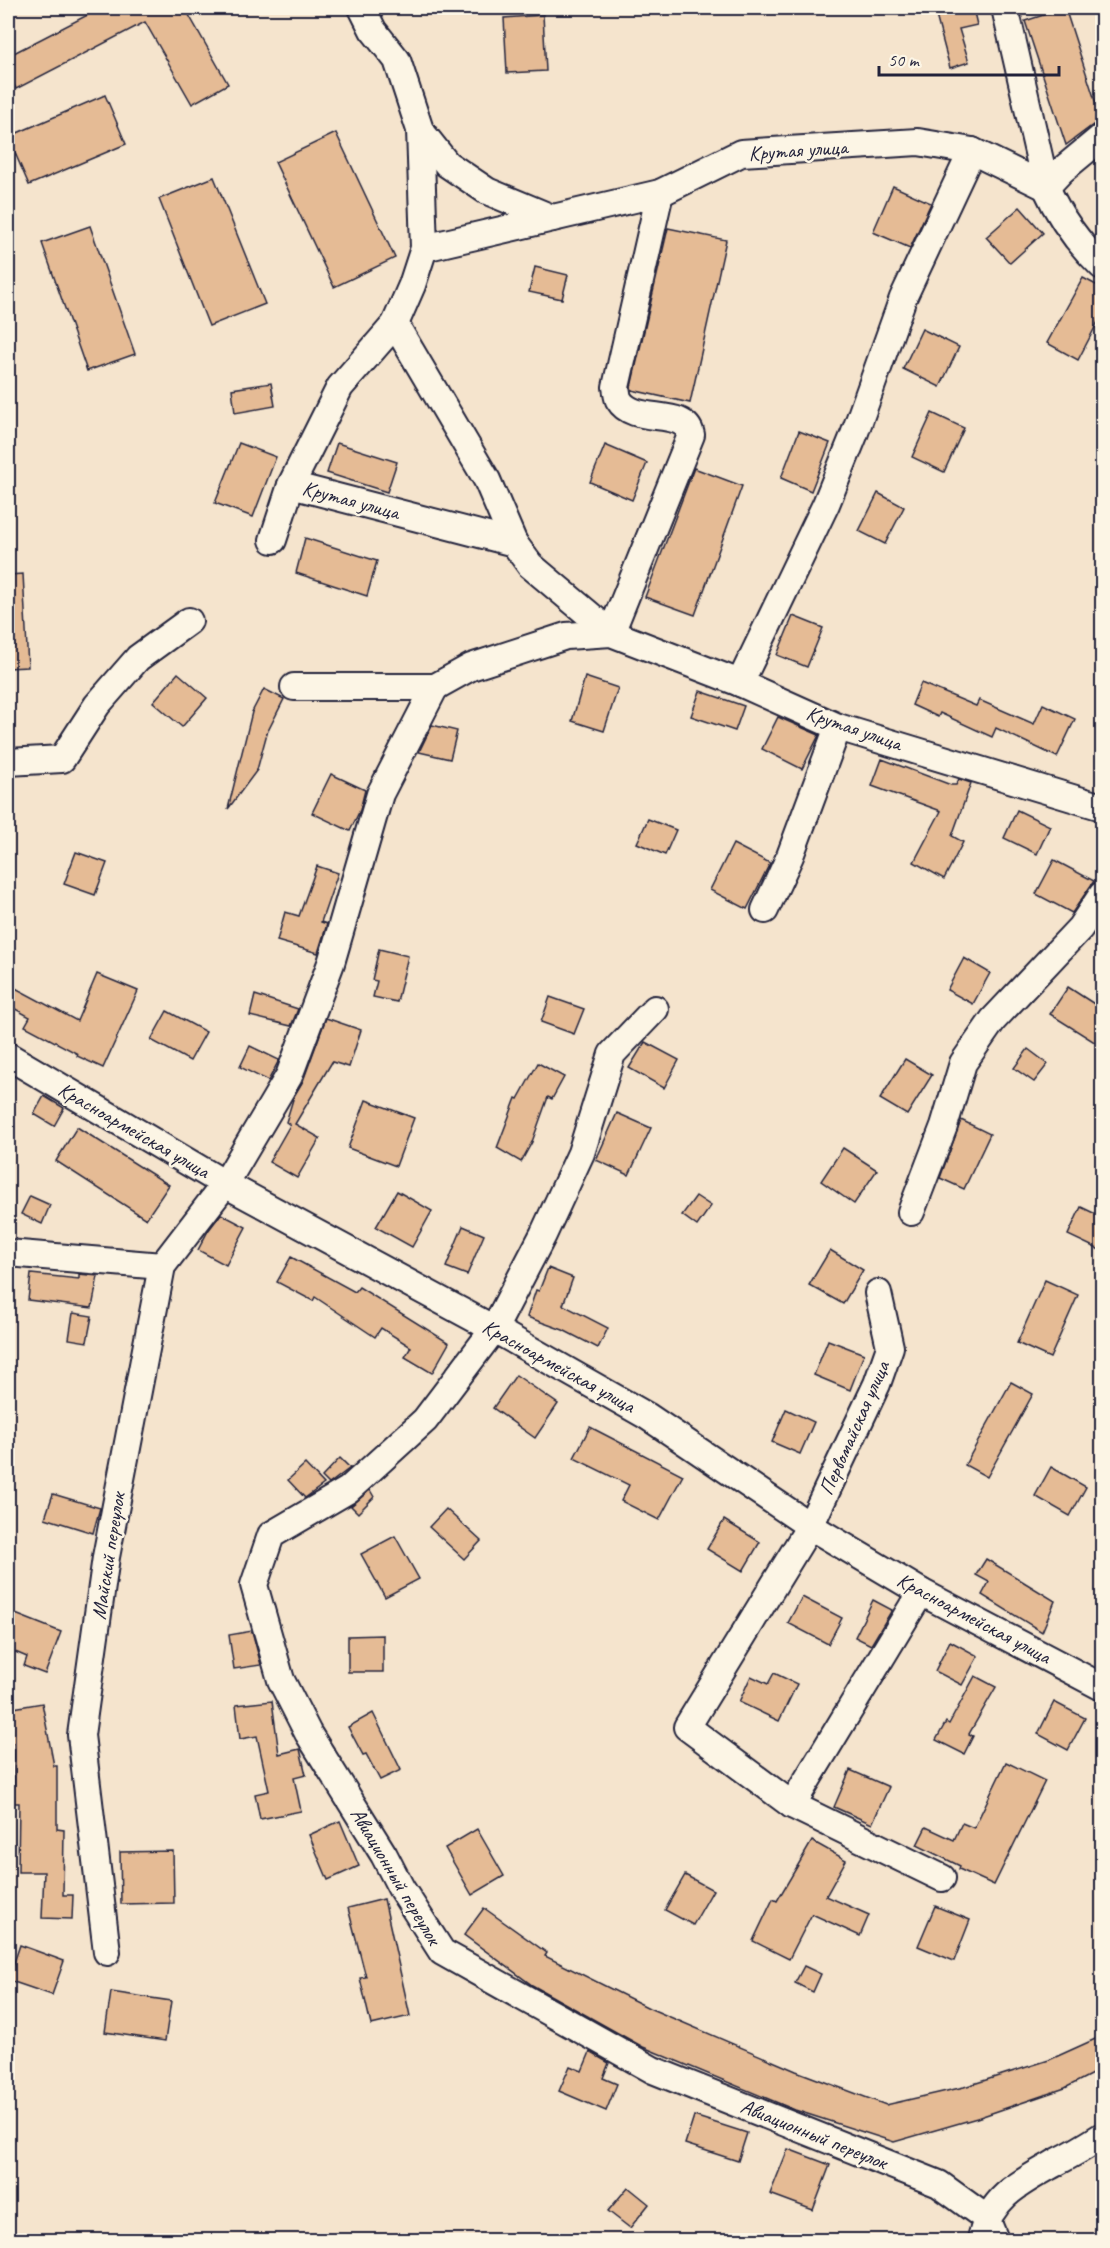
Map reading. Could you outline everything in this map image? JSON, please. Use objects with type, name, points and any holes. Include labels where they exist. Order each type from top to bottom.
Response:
[{"type":"street","name":"Крутая улица","points":[[362,8],[373,30],[397,60],[420,130],[424,248],[412,285],[395,324],[340,387],[291,484],[514,543],[530,565],[610,633],[740,683],[838,727],[1102,807]]},
{"type":"street","points":[[1005,8],[1046,187],[1056,209],[1102,266]]},
{"type":"street","name":"Крутая улица","points":[[420,130],[447,164],[487,191],[552,218]]},
{"type":"street","points":[[1046,187],[1061,171],[1102,137]]},
{"type":"street","name":"Крутая улица","points":[[424,248],[660,193],[741,153],[918,142],[972,151],[1046,187]]},
{"type":"street","points":[[740,683],[826,504],[854,435],[903,298],[972,151]]},
{"type":"street","points":[[610,633],[691,435],[690,428],[683,421],[632,412],[619,401],[616,387],[660,193]]},
{"type":"street","points":[[395,324],[486,480],[514,543]]},
{"type":"street","points":[[273,540],[291,484]]},
{"type":"street","points":[[8,762],[62,759],[97,705],[138,658],[189,621]]},
{"type":"street","name":"Крутая улица","points":[[435,687],[471,667],[566,636],[610,633]]},
{"type":"street","points":[[294,687],[435,687]]},
{"type":"street","name":"Майский переулок","points":[[107,1952],[81,1735],[106,1557],[162,1266],[225,1184],[289,1076],[331,963],[380,794],[435,687]]},
{"type":"street","points":[[765,910],[790,856],[838,727]]},
{"type":"street","points":[[911,1212],[944,1126],[963,1063],[993,1020],[1080,928],[1102,895]]},
{"type":"street","name":"Авиационный переулок","points":[[655,1009],[612,1054],[580,1153],[543,1235],[494,1329],[425,1420],[348,1490],[271,1535],[254,1585],[281,1680],[308,1733],[442,1952],[653,2070],[939,2184],[987,2233]]},
{"type":"street","name":"Красноармейская улица","points":[[8,1056],[225,1184],[494,1329],[647,1416],[810,1526],[921,1592],[1102,1688]]},
{"type":"street","points":[[8,1253],[162,1266]]},
{"type":"street","name":"Первомайская улица","points":[[792,1804],[687,1727],[810,1526],[877,1384],[890,1347],[878,1293]]},
{"type":"street","points":[[921,1592],[792,1804],[942,1878]]},
{"type":"street","points":[[987,2233],[997,2202],[1022,2181],[1102,2136]]},
{"type":"building","points":[[101,8],[185,8],[228,84],[192,104],[145,22],[16,89],[8,72],[8,56]]},
{"type":"building","points":[[934,8],[973,8],[977,25],[959,29],[969,62],[950,68]]},
{"type":"building","points":[[1065,8],[1102,122],[1093,125],[1066,145],[1025,21]]},
{"type":"building","points":[[543,15],[546,71],[507,73],[504,18]]},
{"type":"building","points":[[105,95],[126,144],[29,185],[8,137]]},
{"type":"building","points":[[336,133],[395,258],[334,287],[275,162]]},
{"type":"building","points":[[214,177],[265,304],[209,326],[159,199]]},
{"type":"building","points":[[893,186],[931,203],[910,248],[873,232]]},
{"type":"building","points":[[1020,207],[1043,233],[1010,263],[986,237]]},
{"type":"building","points":[[90,226],[135,354],[87,371],[42,243]]},
{"type":"building","points":[[668,228],[726,240],[690,403],[632,390],[631,387]]},
{"type":"building","points":[[535,267],[568,275],[562,299],[529,292]]},
{"type":"building","points":[[1083,278],[1102,288],[1102,314],[1078,360],[1047,343]]},
{"type":"building","points":[[922,329],[959,347],[940,387],[903,369]]},
{"type":"building","points":[[271,383],[275,406],[235,413],[232,389]]},
{"type":"building","points":[[932,413],[964,428],[944,472],[912,457]]},
{"type":"building","points":[[799,431],[830,443],[811,491],[781,478]]},
{"type":"building","points":[[239,443],[276,457],[253,517],[215,503]]},
{"type":"building","points":[[337,443],[397,462],[387,492],[327,473]]},
{"type":"building","points":[[605,445],[647,463],[632,500],[590,482]]},
{"type":"building","points":[[694,468],[742,486],[695,615],[645,597]]},
{"type":"building","points":[[878,493],[904,507],[885,544],[859,531]]},
{"type":"building","points":[[305,538],[377,561],[367,596],[296,573]]},
{"type":"building","points":[[23,574],[28,667],[8,668],[8,575]]},
{"type":"building","points":[[793,616],[823,628],[807,667],[777,655]]},
{"type":"building","points":[[178,673],[207,698],[182,727],[153,702]]},
{"type":"building","points":[[585,677],[618,688],[604,731],[572,721]]},
{"type":"building","points":[[921,683],[976,706],[979,700],[1034,724],[1043,704],[1075,719],[1057,757],[996,728],[992,737],[940,713],[938,717],[912,705]]},
{"type":"building","points":[[264,689],[284,699],[267,733],[257,770],[228,809],[252,712]]},
{"type":"building","points":[[700,691],[744,706],[735,731],[691,716]]},
{"type":"building","points":[[778,717],[819,735],[802,769],[762,749]]},
{"type":"building","points":[[432,725],[457,731],[450,759],[419,752]]},
{"type":"building","points":[[882,759],[951,785],[956,785],[959,779],[971,783],[952,836],[963,842],[944,879],[914,862],[941,811],[872,786]]},
{"type":"building","points":[[331,774],[365,790],[360,810],[350,831],[312,813]]},
{"type":"building","points":[[1017,810],[1050,826],[1037,854],[1004,838]]},
{"type":"building","points":[[648,819],[676,830],[665,855],[637,843]]},
{"type":"building","points":[[733,844],[770,863],[747,909],[710,890]]},
{"type":"building","points":[[76,852],[107,863],[95,895],[64,884]]},
{"type":"building","points":[[1054,860],[1094,881],[1072,913],[1036,894]]},
{"type":"building","points":[[317,866],[338,873],[321,922],[327,924],[318,953],[277,941],[285,912],[299,916]]},
{"type":"building","points":[[379,949],[408,956],[397,1002],[373,997],[377,981],[372,980]]},
{"type":"building","points":[[964,958],[990,973],[973,1004],[947,990]]},
{"type":"building","points":[[97,974],[138,991],[103,1068],[25,1026],[30,1017],[8,1005],[8,984],[77,1021]]},
{"type":"building","points":[[1068,987],[1102,1009],[1102,1033],[1096,1043],[1050,1014]]},
{"type":"building","points":[[255,995],[298,1009],[291,1026],[250,1016]]},
{"type":"building","points":[[550,997],[584,1009],[574,1034],[541,1022]]},
{"type":"building","points":[[167,1011],[206,1032],[190,1061],[151,1040]]},
{"type":"building","points":[[326,1018],[361,1030],[349,1067],[332,1062],[295,1124],[320,1138],[297,1178],[269,1162],[290,1125],[286,1122],[294,1096],[303,1081]]},
{"type":"building","points":[[645,1042],[679,1060],[664,1088],[629,1068]]},
{"type":"building","points":[[250,1046],[279,1060],[268,1081],[240,1067]]},
{"type":"building","points":[[1028,1049],[1048,1064],[1034,1082],[1014,1068]]},
{"type":"building","points":[[905,1059],[932,1075],[907,1115],[880,1099]]},
{"type":"building","points":[[538,1063],[564,1077],[552,1099],[548,1097],[532,1142],[521,1162],[497,1148],[516,1098],[518,1099]]},
{"type":"building","points":[[44,1096],[64,1108],[54,1126],[34,1114]]},
{"type":"building","points":[[366,1100],[414,1118],[396,1166],[348,1148]]},
{"type":"building","points":[[617,1113],[651,1128],[629,1175],[596,1160]]},
{"type":"building","points":[[961,1120],[990,1134],[964,1189],[940,1178]]},
{"type":"building","points":[[77,1127],[169,1185],[146,1219],[56,1161]]},
{"type":"building","points":[[843,1148],[877,1170],[854,1204],[821,1181]]},
{"type":"building","points":[[397,1191],[432,1211],[412,1247],[376,1227]]},
{"type":"building","points":[[30,1196],[50,1205],[42,1224],[21,1214]]},
{"type":"building","points":[[696,1196],[711,1206],[697,1226],[682,1215]]},
{"type":"building","points":[[1081,1207],[1102,1217],[1102,1251],[1068,1235]]},
{"type":"building","points":[[221,1214],[246,1227],[226,1265],[198,1250],[208,1231]]},
{"type":"building","points":[[463,1226],[484,1235],[467,1275],[446,1267]]},
{"type":"building","points":[[830,1250],[863,1270],[843,1304],[809,1285]]},
{"type":"building","points":[[291,1257],[355,1292],[359,1287],[449,1343],[432,1373],[405,1357],[411,1347],[381,1328],[375,1337],[315,1297],[313,1301],[277,1282]]},
{"type":"building","points":[[548,1268],[573,1278],[563,1305],[608,1328],[598,1348],[563,1330],[527,1317],[536,1290],[539,1291]]},
{"type":"building","points":[[31,1274],[79,1279],[79,1274],[98,1276],[92,1308],[28,1300]]},
{"type":"building","points":[[1045,1280],[1078,1295],[1050,1358],[1017,1343]]},
{"type":"building","points":[[73,1313],[92,1316],[87,1342],[69,1339]]},
{"type":"building","points":[[828,1340],[864,1354],[850,1390],[814,1375]]},
{"type":"building","points":[[516,1375],[558,1404],[535,1438],[493,1408]]},
{"type":"building","points":[[1011,1382],[1033,1394],[987,1477],[965,1465]]},
{"type":"building","points":[[786,1409],[814,1422],[800,1454],[772,1442]]},
{"type":"building","points":[[590,1427],[683,1475],[659,1520],[621,1501],[629,1485],[574,1458]]},
{"type":"building","points":[[340,1458],[350,1468],[329,1484],[322,1477]]},
{"type":"building","points":[[305,1464],[324,1484],[305,1498],[288,1480]]},
{"type":"building","points":[[1051,1467],[1086,1487],[1070,1516],[1035,1496]]},
{"type":"building","points":[[370,1490],[374,1497],[358,1513],[351,1506]]},
{"type":"building","points":[[53,1494],[100,1508],[93,1533],[45,1518]]},
{"type":"building","points":[[446,1509],[481,1541],[464,1559],[429,1527]]},
{"type":"building","points":[[724,1520],[760,1542],[743,1571],[707,1549]]},
{"type":"building","points":[[395,1536],[419,1579],[385,1597],[361,1554]]},
{"type":"building","points":[[986,1559],[1055,1601],[1042,1632],[982,1595],[989,1582],[976,1575]]},
{"type":"building","points":[[802,1597],[842,1618],[828,1644],[788,1623]]},
{"type":"building","points":[[873,1600],[892,1610],[871,1645],[855,1637]]},
{"type":"building","points":[[8,1611],[61,1632],[45,1674],[24,1666],[27,1657],[8,1649]]},
{"type":"building","points":[[252,1631],[261,1665],[234,1669],[229,1635]]},
{"type":"building","points":[[383,1635],[383,1672],[348,1672],[348,1636]]},
{"type":"building","points":[[950,1641],[978,1656],[962,1685],[935,1671]]},
{"type":"building","points":[[774,1673],[797,1684],[779,1721],[739,1702],[751,1676],[768,1684]]},
{"type":"building","points":[[975,1676],[996,1687],[969,1734],[973,1736],[964,1754],[936,1740],[946,1722],[949,1724]]},
{"type":"building","points":[[272,1701],[279,1754],[300,1749],[306,1775],[294,1778],[301,1811],[260,1819],[255,1794],[269,1791],[257,1736],[240,1739],[236,1705]]},
{"type":"building","points":[[1054,1702],[1085,1718],[1068,1750],[1038,1734]]},
{"type":"building","points":[[42,1703],[54,1766],[57,1766],[57,1829],[64,1830],[63,1895],[73,1895],[72,1919],[42,1918],[44,1872],[18,1872],[19,1803],[14,1803],[14,1743],[8,1744],[8,1709]]},
{"type":"building","points":[[373,1713],[401,1770],[380,1780],[348,1727]]},
{"type":"building","points":[[1006,1762],[1045,1781],[994,1885],[959,1869],[960,1866],[917,1845],[926,1827],[954,1840],[962,1823],[974,1828]]},
{"type":"building","points":[[850,1770],[889,1787],[872,1824],[834,1807]]},
{"type":"building","points":[[340,1821],[359,1866],[328,1880],[309,1835]]},
{"type":"building","points":[[477,1829],[504,1876],[472,1895],[445,1848]]},
{"type":"building","points":[[812,1841],[846,1860],[826,1896],[869,1915],[860,1936],[812,1914],[789,1959],[753,1941],[773,1899],[777,1901]]},
{"type":"building","points":[[173,1851],[174,1903],[121,1904],[120,1852]]},
{"type":"building","points":[[685,1875],[713,1890],[693,1925],[665,1910]]},
{"type":"building","points":[[384,1899],[410,2016],[371,2025],[360,1978],[366,1977],[348,1908]]},
{"type":"building","points":[[935,1906],[970,1920],[954,1961],[918,1946]]},
{"type":"building","points":[[484,1908],[547,1953],[545,1956],[649,2008],[796,2071],[886,2105],[964,2087],[1049,2060],[1102,2036],[1102,2069],[1065,2088],[977,2118],[894,2142],[795,2110],[643,2047],[532,1985],[464,1935]]},
{"type":"building","points":[[20,1945],[64,1961],[52,1995],[8,1980]]},
{"type":"building","points":[[804,1966],[821,1974],[813,1992],[795,1983]]},
{"type":"building","points":[[111,1992],[171,2001],[165,2041],[105,2032]]},
{"type":"building","points":[[590,2052],[609,2063],[603,2078],[617,2084],[606,2111],[559,2091],[570,2066],[582,2071]]},
{"type":"building","points":[[694,2116],[747,2133],[738,2161],[685,2144]]},
{"type":"building","points":[[788,2149],[830,2165],[813,2210],[770,2194]]},
{"type":"building","points":[[628,2187],[649,2204],[630,2228],[608,2211]]}]
